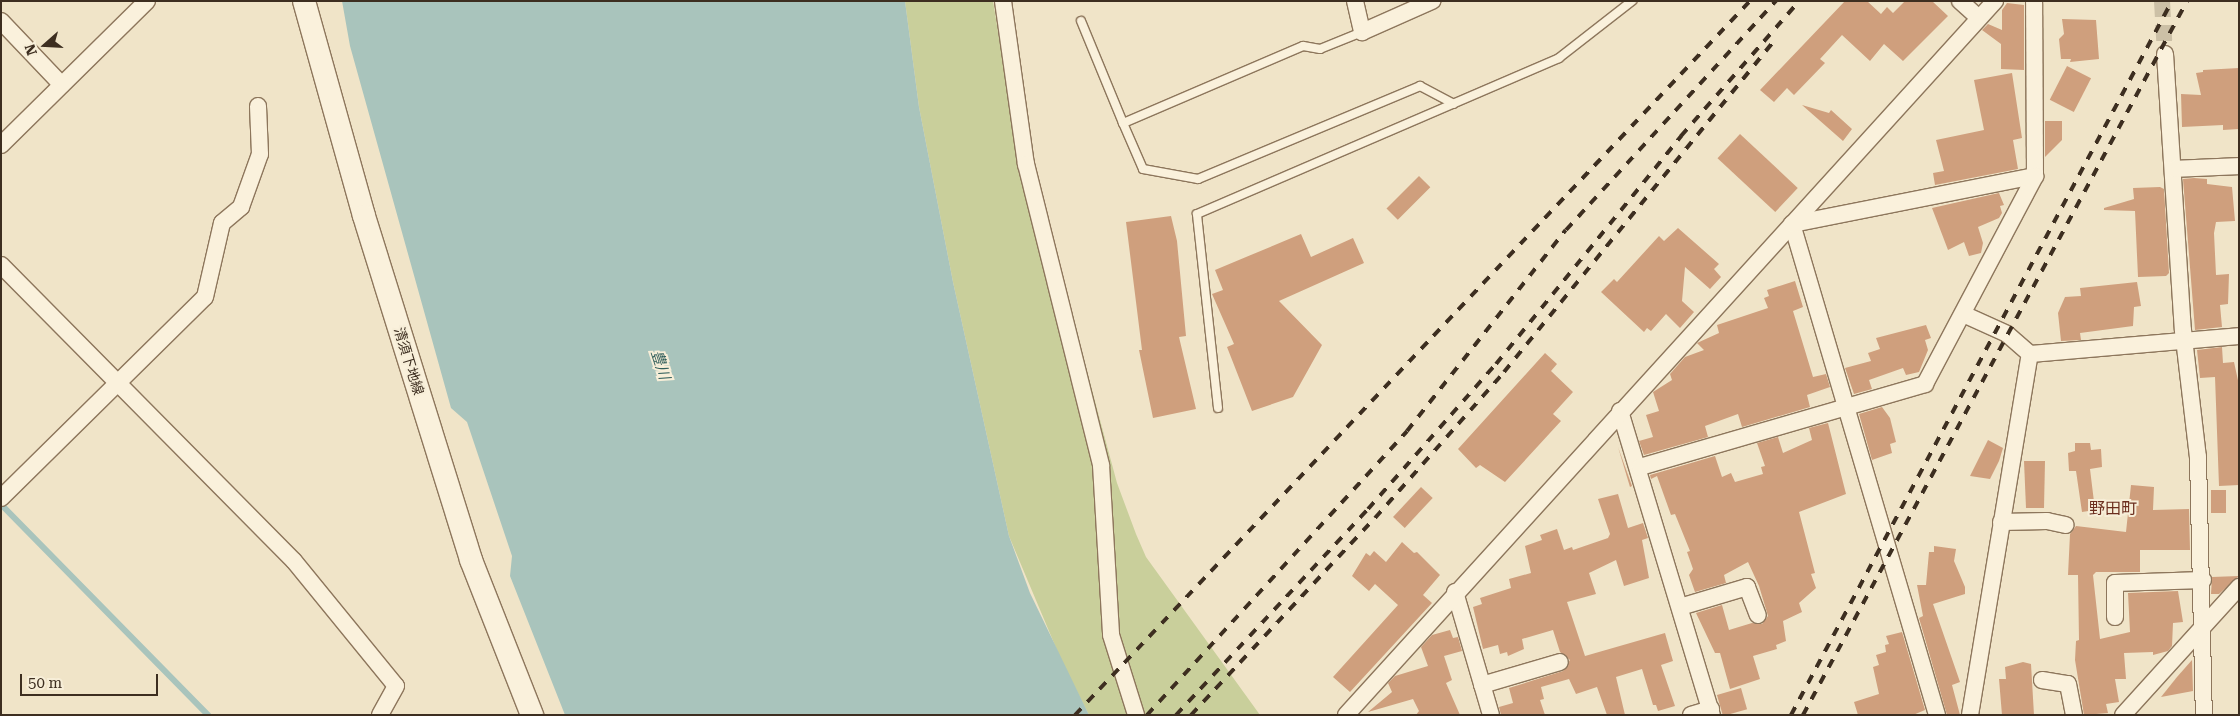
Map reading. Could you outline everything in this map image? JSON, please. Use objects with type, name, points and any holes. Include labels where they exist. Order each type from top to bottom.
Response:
[{"type":"main road","name":"清須下地線","points":[[304,1],[364,216],[471,560],[532,715]]},
{"type":"street","points":[[1,145],[147,1]]},
{"type":"street","points":[[1003,1],[1026,164],[1101,465],[1111,635],[1136,715]]},
{"type":"street","points":[[1355,1],[1362,32],[1432,1]]},
{"type":"street","points":[[1960,1],[1979,18]]},
{"type":"street","points":[[1346,715],[1455,592],[1995,1]]},
{"type":"street","points":[[1640,467],[1924,384],[2035,176],[2034,1]]},
{"type":"street","points":[[1,22],[62,85]]},
{"type":"street","points":[[2165,54],[2186,340],[2198,457],[2204,715]]},
{"type":"street","points":[[1,498],[117,382],[206,297],[222,223],[242,207],[260,154],[258,106]]},
{"type":"street","points":[[2174,169],[2239,166]]},
{"type":"street","points":[[1792,224],[2035,176]]},
{"type":"street","points":[[1792,224],[1936,715]]},
{"type":"street","points":[[1,265],[294,561],[396,686],[380,715]]},
{"type":"street","points":[[1963,314],[2007,334],[2030,354],[2239,336]]},
{"type":"street","points":[[1970,715],[2030,354]]},
{"type":"street","points":[[1620,411],[1640,467],[1711,712],[1691,715]]},
{"type":"street","points":[[2001,522],[2047,521],[2066,525]]},
{"type":"street","points":[[2115,617],[2115,583],[2202,580]]},
{"type":"street","points":[[1680,607],[1747,587],[1758,615]]},
{"type":"street","points":[[2123,715],[2239,587]]},
{"type":"street","points":[[1455,592],[1491,715]]},
{"type":"street","points":[[1482,685],[1560,662]]},
{"type":"street","points":[[2042,680],[2068,684],[2074,715]]},
{"type":"lane","points":[[1218,408],[1197,214],[1559,58],[1632,1]]},
{"type":"lane","points":[[1081,22],[1143,170],[1198,179],[1420,86],[1454,104]]},
{"type":"lane","points":[[1123,123],[1302,46],[1320,50],[1362,32]]},
{"type":"green space","points":[[905,1],[993,1],[1022,177],[1034,174],[1117,483],[1136,534],[1146,557],[1260,715],[1089,715],[1062,662],[1009,536],[953,282],[919,107]]},
{"type":"water","name":"豊川","points":[[342,1],[905,1],[919,107],[953,282],[1009,536],[1030,593],[1089,715],[565,715],[510,576],[512,556],[467,422],[451,408],[350,46]]},
{"type":"building","points":[[1845,1],[1867,1],[1881,14],[1887,7],[1893,13],[1905,1],[1932,1],[1948,16],[1903,61],[1884,44],[1870,61],[1842,35],[1820,59],[1825,63],[1794,95],[1787,88],[1774,102],[1760,90]]},
{"type":"building","points":[[2007,3],[2024,5],[2024,70],[2001,69],[2001,44],[1982,30],[1988,24],[2002,30],[2002,10]]},
{"type":"building","points":[[2062,19],[2096,20],[2099,59],[2070,62],[2071,59],[2061,59],[2059,39],[2064,34]]},
{"type":"building","points":[[2067,66],[2091,78],[2074,112],[2050,100]]},
{"type":"building","points":[[2239,68],[2239,129],[2223,130],[2223,125],[2182,127],[2181,94],[2201,95],[2196,73],[2203,72],[2203,70]]},
{"type":"building","points":[[2012,73],[2022,138],[2013,140],[2018,169],[1935,185],[1933,173],[1944,171],[1936,140],[1984,130],[1974,80]]},
{"type":"building","points":[[1802,105],[1829,113],[1831,110],[1852,129],[1843,141]]},
{"type":"building","points":[[2045,121],[2062,121],[2062,140],[2045,157]]},
{"type":"building","points":[[1740,134],[1798,188],[1775,212],[1717,158]]},
{"type":"building","points":[[1419,176],[1430,187],[1398,220],[1386,209]]},
{"type":"building","points":[[2183,179],[2207,179],[2207,184],[2232,187],[2235,221],[2216,222],[2214,233],[2216,275],[2229,274],[2228,304],[2220,305],[2222,327],[2195,330]]},
{"type":"building","points":[[2160,187],[2164,189],[2169,273],[2166,276],[2138,277],[2135,211],[2104,210],[2104,208],[2134,199],[2133,188]]},
{"type":"building","points":[[1999,193],[2004,205],[2000,206],[2002,213],[1999,218],[1978,227],[1983,243],[1981,253],[1969,256],[1964,242],[1948,250],[1932,208]]},
{"type":"building","points":[[1171,216],[1177,241],[1186,336],[1179,337],[1196,409],[1153,418],[1139,350],[1142,350],[1126,222]]},
{"type":"building","points":[[1678,228],[1719,264],[1714,269],[1721,277],[1710,289],[1685,267],[1682,301],[1694,312],[1680,328],[1666,314],[1651,331],[1647,328],[1644,332],[1601,292],[1614,279],[1617,282],[1659,236],[1664,241]]},
{"type":"building","points":[[1301,234],[1311,257],[1353,238],[1364,263],[1279,301],[1322,345],[1293,397],[1252,411],[1227,347],[1234,344],[1212,294],[1223,290],[1215,270]]},
{"type":"building","points":[[1795,281],[1803,307],[1793,311],[1813,377],[1826,374],[1830,387],[1807,395],[1810,407],[1742,427],[1738,414],[1705,426],[1708,437],[1644,455],[1639,441],[1653,437],[1646,415],[1659,411],[1653,392],[1672,380],[1670,374],[1685,357],[1704,350],[1697,343],[1719,333],[1717,325],[1768,308],[1764,298],[1769,296],[1767,290]]},
{"type":"building","points":[[2137,282],[2141,306],[2134,307],[2133,326],[2080,333],[2081,340],[2061,341],[2058,313],[2065,297],[2081,296],[2080,288]]},
{"type":"building","points":[[1926,325],[1931,338],[1925,340],[1928,350],[1919,372],[1906,375],[1903,368],[1869,380],[1872,389],[1854,394],[1845,368],[1871,361],[1868,353],[1880,349],[1876,338]]},
{"type":"building","points":[[2222,347],[2223,363],[2234,362],[2239,385],[2239,485],[2219,486],[2215,377],[2200,378],[2197,350]]},
{"type":"building","points":[[1545,353],[1557,364],[1551,371],[1573,392],[1553,414],[1561,421],[1505,482],[1480,465],[1476,468],[1458,449]]},
{"type":"building","points":[[1882,407],[1890,418],[1896,442],[1890,444],[1892,453],[1872,460],[1859,414]]},
{"type":"building","points":[[1828,423],[1846,494],[1799,512],[1815,573],[1811,574],[1816,588],[1799,603],[1802,612],[1783,621],[1786,641],[1776,645],[1777,649],[1753,656],[1760,679],[1730,689],[1720,653],[1715,653],[1696,613],[1722,605],[1729,630],[1752,623],[1762,624],[1768,616],[1759,586],[1748,562],[1724,575],[1726,583],[1695,592],[1689,575],[1693,569],[1687,552],[1690,551],[1675,514],[1671,515],[1657,476],[1651,479],[1650,475],[1715,456],[1722,477],[1731,473],[1735,482],[1763,474],[1761,467],[1765,466],[1757,443],[1778,437],[1783,453],[1812,440],[1809,428]]},
{"type":"building","points":[[1988,440],[2003,448],[1990,479],[1970,476]]},
{"type":"building","points":[[2075,443],[2090,443],[2091,450],[2101,449],[2102,467],[2090,469],[2095,510],[2082,512],[2076,471],[2069,471],[2068,453],[2075,451]]},
{"type":"building","points":[[1618,447],[1632,486],[1630,487]]},
{"type":"building","points":[[2024,461],[2045,461],[2044,508],[2026,508]]},
{"type":"building","points":[[2131,485],[2154,487],[2153,510],[2189,509],[2190,550],[2140,550],[2140,572],[2096,572],[2093,575],[2100,639],[2130,632],[2128,593],[2178,591],[2183,622],[2173,623],[2172,646],[2168,651],[2153,655],[2153,652],[2124,653],[2126,679],[2115,679],[2119,702],[2106,704],[2108,713],[2084,715],[2075,660],[2076,641],[2079,640],[2078,575],[2068,575],[2070,534],[2076,526],[2126,532]]},
{"type":"building","points":[[1421,487],[1433,498],[1405,528],[1393,517]]},
{"type":"building","points":[[2211,490],[2226,490],[2226,513],[2211,513]]},
{"type":"building","points":[[1618,494],[1628,528],[1643,523],[1648,538],[1642,540],[1649,578],[1624,586],[1616,560],[1589,573],[1596,594],[1567,602],[1585,656],[1665,633],[1673,661],[1661,665],[1675,706],[1658,711],[1656,705],[1653,705],[1642,669],[1616,677],[1625,715],[1607,715],[1597,687],[1576,694],[1569,679],[1541,687],[1544,699],[1540,700],[1545,715],[1501,715],[1499,707],[1513,703],[1509,688],[1563,671],[1570,660],[1560,652],[1553,630],[1522,639],[1524,649],[1508,656],[1507,652],[1500,654],[1498,645],[1483,649],[1473,607],[1482,604],[1480,598],[1511,588],[1509,579],[1531,573],[1525,546],[1542,540],[1540,535],[1557,529],[1564,550],[1572,547],[1573,550],[1608,538],[1610,534],[1598,499]]},
{"type":"building","points":[[1402,542],[1414,553],[1417,552],[1440,575],[1423,595],[1432,603],[1350,692],[1333,677],[1398,605],[1375,584],[1369,591],[1352,576],[1366,553],[1370,556],[1374,551],[1386,562]]},
{"type":"building","points":[[1934,546],[1956,549],[1954,561],[1965,587],[1965,594],[1933,604],[1960,682],[1952,685],[1960,715],[1947,715],[1919,618],[1923,616],[1917,585],[1926,585],[1929,552],[1934,552]]},
{"type":"building","points":[[2239,576],[2219,594],[2211,594],[2212,577]]},
{"type":"building","points":[[1450,630],[1453,638],[1458,637],[1462,651],[1444,656],[1452,680],[1446,683],[1460,715],[1416,715],[1419,711],[1413,699],[1368,712],[1392,692],[1388,683],[1395,676],[1428,666],[1421,647],[1432,635]]},
{"type":"building","points":[[1902,632],[1925,710],[1913,715],[1858,715],[1854,702],[1879,694],[1873,667],[1879,665],[1876,655],[1886,652],[1885,645],[1889,644],[1886,636]]},
{"type":"building","points":[[2192,660],[2193,691],[2161,697],[2177,677]]},
{"type":"building","points":[[2023,662],[2031,664],[2034,715],[2002,715],[1999,679],[2006,679],[2005,667]]},
{"type":"building","points":[[1741,688],[1747,709],[1723,715],[1717,695]]},
{"type":"waterway","points":[[1,504],[208,715]]},
{"type":"tunnel","points":[[2162,1],[2165,54]]},
{"type":"railway","points":[[1075,715],[1750,1]]},
{"type":"railway","points":[[1147,715],[1407,431],[1566,230],[1776,1]]},
{"type":"railway","points":[[1176,715],[1368,509],[1496,364],[1681,136],[1799,1]]},
{"type":"railway","points":[[1791,715],[2172,1]]},
{"type":"railway","points":[[1803,715],[2187,1]]},
{"type":"railway","points":[[1191,715],[1375,518],[1504,372],[1773,42]]},
{"type":"district","name":"野田町","points":[[2113,509]]}]
